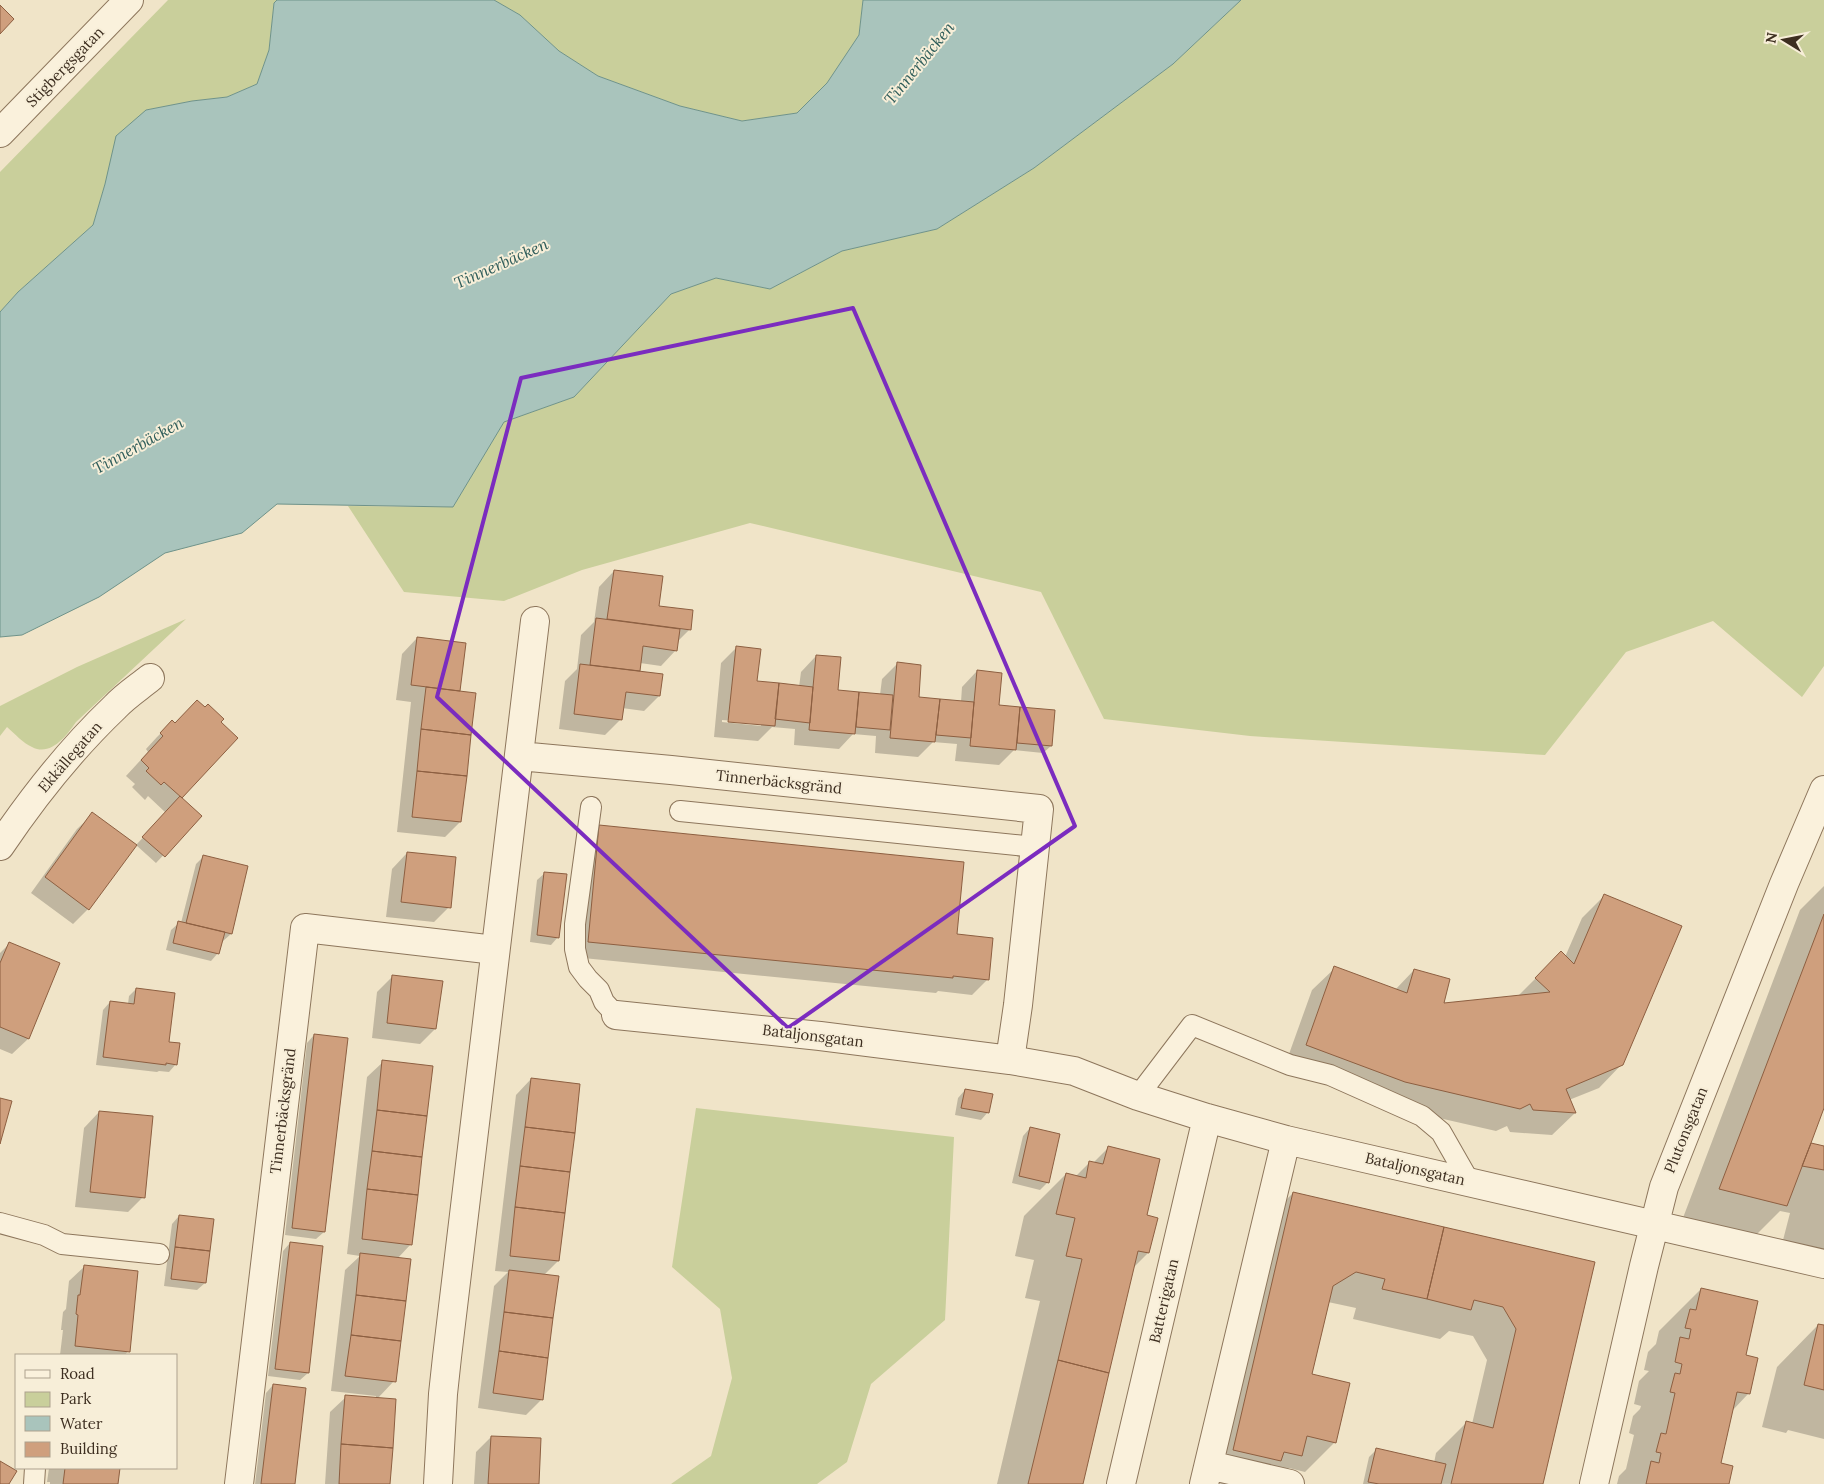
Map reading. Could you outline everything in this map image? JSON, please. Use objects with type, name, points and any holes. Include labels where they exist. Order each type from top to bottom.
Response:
[{"type":"street","name":"Stigbergsgatan","points":[[0,133],[130,0]]},
{"type":"street","points":[[438,1484],[444,1385],[535,621]]},
{"type":"street","name":"Ekkällegatan","points":[[0,846],[17,820],[77,747],[116,705],[150,678]]},
{"type":"street","name":"Tinnerbäcksgränd","points":[[519,756],[1039,809],[1035,847]]},
{"type":"street","name":"Plutonsgatan","points":[[1594,1484],[1653,1225],[1664,1187],[1813,843],[1824,790]]},
{"type":"street","points":[[1010,1060],[1035,847]]},
{"type":"street","name":"Tinnerbäcksgränd","points":[[239,1484],[305,928],[496,950]]},
{"type":"street","name":"Bataljonsgatan","points":[[616,1015],[820,1036],[1010,1060],[1074,1071],[1138,1096],[1286,1140],[1824,1264]]},
{"type":"street","name":"Batterigatan","points":[[1121,1484],[1207,1118]]},
{"type":"street","points":[[1286,1140],[1206,1474],[1290,1484]]},
{"type":"lane","points":[[591,807],[575,924],[578,966],[599,990],[604,1002],[616,1015]]},
{"type":"lane","points":[[680,811],[1035,847]]},
{"type":"lane","points":[[1138,1096],[1192,1025],[1290,1064],[1330,1076],[1422,1116],[1441,1132],[1469,1181]]},
{"type":"lane","points":[[0,1223],[44,1235],[62,1244],[159,1254]]},
{"type":"lane","points":[[34,1484],[35,1469]]},
{"type":"highlighted area","points":[[853,308],[1075,826],[788,1028],[437,697],[521,378]]},
{"type":"green space","points":[[168,0],[277,0],[274,3],[269,50],[257,84],[227,97],[192,101],[146,110],[105,184],[93,225],[18,292],[0,312],[0,172]]},
{"type":"green space","points":[[494,0],[863,0],[859,35],[827,83],[797,113],[742,121],[680,106],[598,76],[559,51],[520,15]]},
{"type":"green space","points":[[1241,0],[1824,0],[1824,666],[1802,697],[1713,621],[1626,652],[1545,755],[1250,736],[1104,719],[1041,592],[750,523],[582,570],[504,601],[404,592],[348,506],[453,507],[504,422],[574,397],[671,294],[716,278],[770,289],[842,251],[937,229],[1034,168],[1173,64]]},
{"type":"green space","points":[[186,619],[76,722],[68,733],[52,747],[39,749],[32,747],[22,741],[7,727],[0,736],[0,706],[77,667]]},
{"type":"green space","points":[[696,1108],[954,1137],[945,1320],[871,1384],[847,1462],[817,1484],[671,1484],[711,1456],[732,1378],[720,1309],[672,1267]]},
{"type":"water","name":"Tinnerbäcken","points":[[277,0],[494,0],[520,15],[559,51],[598,76],[680,106],[742,121],[797,113],[827,83],[859,35],[863,0],[1241,0],[1173,64],[1034,168],[937,229],[842,251],[770,289],[716,278],[671,294],[574,397],[504,422],[453,507],[277,504],[242,533],[165,553],[99,597],[22,635],[0,637],[0,312],[18,292],[93,225],[116,136],[146,110],[192,101],[227,97],[257,84],[269,50],[274,3]]},
{"type":"building","points":[[0,5],[14,19],[0,34]]},
{"type":"building","points":[[614,570],[663,576],[659,606],[693,610],[691,630],[607,619]]},
{"type":"building","points":[[596,618],[680,629],[677,651],[643,646],[640,671],[590,665]]},
{"type":"building","points":[[417,637],[466,643],[460,691],[411,685]]},
{"type":"building","points":[[736,646],[761,649],[757,681],[779,683],[775,726],[728,722]]},
{"type":"building","points":[[816,655],[841,657],[838,690],[859,692],[855,734],[809,730]]},
{"type":"building","points":[[897,662],[921,665],[919,697],[940,699],[935,742],[890,738]]},
{"type":"building","points":[[580,664],[663,674],[660,696],[626,692],[622,720],[574,714]]},
{"type":"building","points":[[977,670],[1002,673],[999,705],[1020,707],[1016,750],[970,746]]},
{"type":"building","points":[[779,683],[813,687],[810,723],[775,719]]},
{"type":"building","points":[[426,687],[476,693],[471,735],[421,729]]},
{"type":"building","points":[[859,692],[893,695],[890,730],[856,727]]},
{"type":"building","points":[[940,699],[974,702],[971,738],[936,735]]},
{"type":"building","points":[[197,700],[205,707],[208,704],[224,719],[221,722],[238,738],[182,798],[164,782],[161,785],[146,771],[149,768],[141,760],[163,736],[160,733],[172,720],[175,723]]},
{"type":"building","points":[[1020,707],[1055,710],[1052,746],[1017,743]]},
{"type":"building","points":[[421,729],[471,735],[467,776],[417,771]]},
{"type":"building","points":[[417,771],[467,776],[461,822],[412,817]]},
{"type":"building","points":[[180,796],[202,816],[165,857],[142,837]]},
{"type":"building","points":[[92,812],[137,845],[89,910],[45,877]]},
{"type":"building","points":[[599,825],[964,862],[957,934],[993,938],[989,980],[588,942]]},
{"type":"building","points":[[407,852],[456,857],[451,908],[401,902]]},
{"type":"building","points":[[203,855],[248,866],[232,934],[186,923]]},
{"type":"building","points":[[544,872],[567,874],[559,938],[537,935]]},
{"type":"building","points":[[1604,894],[1682,926],[1623,1065],[1566,1089],[1576,1113],[1533,1110],[1530,1104],[1520,1109],[1405,1082],[1306,1045],[1334,966],[1407,993],[1414,969],[1450,979],[1444,1003],[1550,992],[1535,978],[1561,951],[1574,964]]},
{"type":"building","points":[[1824,914],[1824,1108],[1787,1206],[1719,1189]]},
{"type":"building","points":[[178,921],[225,932],[219,954],[173,943]]},
{"type":"building","points":[[9,942],[60,963],[29,1039],[0,1027],[0,963]]},
{"type":"building","points":[[392,975],[443,981],[436,1029],[387,1023]]},
{"type":"building","points":[[136,988],[175,993],[169,1042],[180,1043],[177,1065],[103,1057],[110,1001],[134,1004]]},
{"type":"building","points":[[314,1034],[348,1038],[325,1232],[292,1228]]},
{"type":"building","points":[[382,1060],[433,1066],[427,1116],[377,1110]]},
{"type":"building","points":[[531,1078],[580,1084],[575,1133],[525,1127]]},
{"type":"building","points":[[965,1089],[993,1094],[989,1113],[961,1108]]},
{"type":"building","points":[[0,1098],[12,1101],[0,1144]]},
{"type":"building","points":[[377,1110],[427,1116],[422,1157],[372,1151]]},
{"type":"building","points":[[99,1111],[153,1116],[145,1198],[90,1192]]},
{"type":"building","points":[[525,1127],[575,1133],[570,1172],[520,1166]]},
{"type":"building","points":[[1030,1127],[1060,1134],[1049,1183],[1019,1176]]},
{"type":"building","points":[[1811,1143],[1824,1146],[1824,1170],[1802,1166]]},
{"type":"building","points":[[1108,1146],[1160,1159],[1147,1215],[1158,1218],[1149,1253],[1138,1251],[1109,1373],[1058,1360],[1082,1259],[1066,1256],[1075,1218],[1056,1214],[1066,1173],[1086,1178],[1089,1161],[1103,1164]]},
{"type":"building","points":[[372,1151],[422,1157],[418,1195],[367,1189]]},
{"type":"building","points":[[520,1166],[570,1172],[565,1213],[515,1207]]},
{"type":"building","points":[[367,1189],[418,1195],[412,1245],[362,1239]]},
{"type":"building","points":[[1293,1192],[1444,1227],[1427,1299],[1382,1289],[1385,1279],[1356,1272],[1333,1286],[1312,1374],[1350,1383],[1336,1443],[1307,1436],[1302,1456],[1284,1452],[1281,1461],[1233,1450]]},
{"type":"building","points":[[515,1207],[565,1213],[559,1261],[510,1256]]},
{"type":"building","points":[[179,1215],[214,1219],[210,1251],[175,1247]]},
{"type":"building","points":[[1444,1227],[1595,1262],[1543,1484],[1451,1484],[1466,1421],[1493,1428],[1516,1329],[1503,1307],[1474,1300],[1471,1310],[1427,1299]]},
{"type":"building","points":[[290,1242],[323,1246],[309,1373],[275,1369]]},
{"type":"building","points":[[175,1247],[210,1251],[206,1283],[171,1279]]},
{"type":"building","points":[[360,1253],[411,1259],[406,1301],[356,1295]]},
{"type":"building","points":[[84,1265],[138,1271],[130,1352],[75,1346],[78,1295],[80,1295]]},
{"type":"building","points":[[509,1270],[559,1276],[553,1318],[504,1312]]},
{"type":"building","points":[[1701,1288],[1758,1301],[1746,1355],[1758,1358],[1750,1394],[1737,1392],[1721,1463],[1733,1466],[1729,1484],[1646,1484],[1651,1461],[1659,1463],[1661,1453],[1656,1452],[1661,1433],[1666,1434],[1675,1393],[1670,1392],[1675,1373],[1680,1374],[1682,1364],[1675,1362],[1680,1337],[1689,1339],[1691,1329],[1685,1328],[1690,1309],[1696,1310]]},
{"type":"building","points":[[356,1295],[406,1301],[401,1341],[351,1335]]},
{"type":"building","points":[[504,1312],[553,1318],[548,1358],[499,1351]]},
{"type":"building","points":[[1818,1324],[1824,1325],[1824,1390],[1804,1385]]},
{"type":"building","points":[[351,1335],[401,1341],[396,1382],[345,1376]]},
{"type":"building","points":[[499,1351],[548,1358],[543,1400],[493,1393]]},
{"type":"building","points":[[1058,1360],[1109,1373],[1083,1484],[1028,1484]]},
{"type":"building","points":[[273,1384],[306,1388],[295,1484],[261,1484]]},
{"type":"building","points":[[345,1395],[396,1399],[393,1448],[341,1444]]},
{"type":"building","points":[[491,1436],[541,1438],[539,1484],[488,1484]]},
{"type":"building","points":[[341,1444],[393,1448],[390,1484],[339,1484]]},
{"type":"building","points":[[1376,1448],[1446,1464],[1441,1484],[1379,1484],[1368,1482]]},
{"type":"building","points":[[0,1461],[17,1471],[9,1484],[0,1484]]},
{"type":"building","points":[[65,1469],[120,1469],[118,1484],[63,1484]]}]
